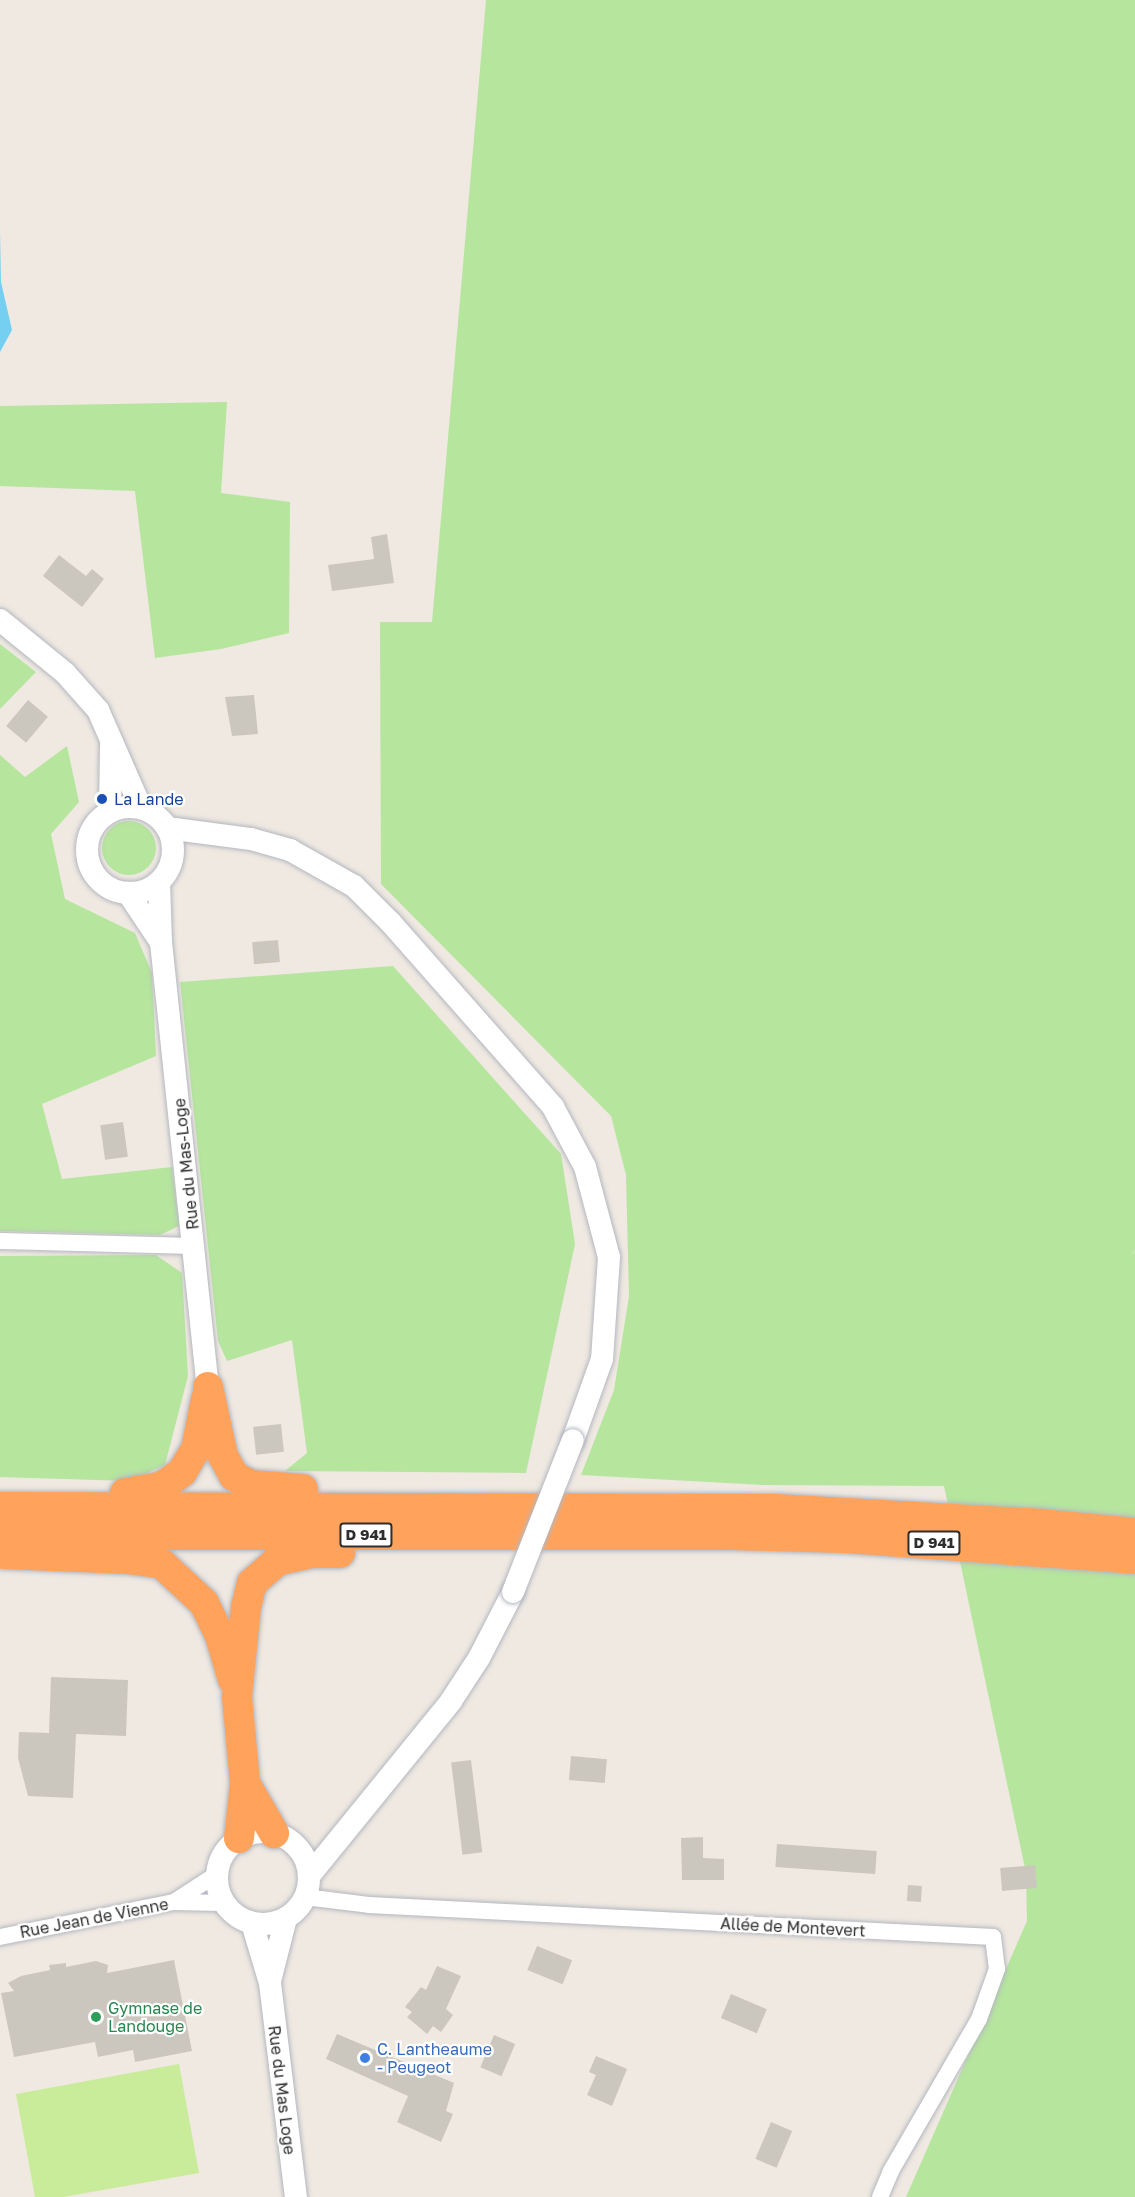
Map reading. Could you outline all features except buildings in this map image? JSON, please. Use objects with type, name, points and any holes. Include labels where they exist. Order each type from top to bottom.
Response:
[{"type":"highway","points":[[0,1506],[54,1492],[133,1493],[163,1486],[182,1472],[196,1449],[208,1387]]},
{"type":"highway","points":[[208,1387],[223,1456],[234,1476],[251,1485],[399,1491],[466,1508]]},
{"type":"highway","name":"D 941","points":[[0,1506],[776,1509],[1030,1523],[1135,1533]]},
{"type":"highway","name":"D 941","points":[[0,1535],[732,1535],[845,1538],[1135,1559]]},
{"type":"highway","points":[[237,1697],[246,1607],[252,1583],[277,1561],[312,1553],[620,1550],[732,1535]]},
{"type":"highway","points":[[0,1554],[128,1559],[162,1564],[204,1603],[220,1636],[237,1697],[245,1783],[239,1838]]},
{"type":"highway","points":[[245,1783],[281,1836]]},
{"type":"main road","points":[[0,620],[65,673],[98,710],[141,808]]},
{"type":"main road","points":[[110,812],[111,736]]},
{"type":"main road","points":[[172,857],[167,828],[154,815],[141,808],[110,812],[92,829],[87,858],[99,880],[113,890],[128,893],[146,890],[159,882],[172,857],[206,831]]},
{"type":"main road","points":[[167,828],[206,831],[290,850],[354,886],[398,931],[553,1107],[585,1167],[609,1257],[602,1359],[573,1440],[513,1592],[479,1658],[451,1701],[354,1824],[336,1840],[286,1918],[268,1924],[252,1923],[236,1916],[224,1903],[217,1875],[225,1850],[239,1838],[257,1832],[336,1840]]},
{"type":"main road","name":"Rue du Mas-Loge","points":[[159,882],[161,942],[195,1246],[208,1387]]},
{"type":"main road","name":"Rue du Mas-Loge","points":[[128,893],[161,942]]},
{"type":"main road","points":[[281,1836],[303,1854],[307,1887]]},
{"type":"main road","name":"Rue du Mas Loge","points":[[270,1983],[286,1918]]},
{"type":"main road","name":"Rue du Mas Loge","points":[[252,1923],[270,1983],[296,2197]]},
{"type":"street","points":[[0,1241],[195,1246]]},
{"type":"street","points":[[174,1902],[217,1875]]},
{"type":"street","name":"Allée de Montevert","points":[[307,1887],[369,1905],[993,1937],[997,1969],[979,2019],[891,2171],[880,2197]]},
{"type":"street","name":"Rue Jean de Vienne","points":[[0,1937],[174,1902],[224,1903]]},
{"type":"green space","points":[[486,0],[1135,0],[1135,1250],[1129,1257],[1135,1251],[1135,2197],[906,2197],[1027,1921],[1026,1873],[944,1486],[763,1485],[581,1475],[614,1390],[629,1296],[626,1175],[611,1116],[381,884],[380,622],[432,622]]},
{"type":"green space","points":[[227,402],[221,493],[290,502],[289,633],[221,649],[155,658],[135,491],[0,486],[0,406]]},
{"type":"green space","points":[[0,644],[36,672],[0,709]]},
{"type":"green space","points":[[67,746],[79,802],[51,834],[65,899],[135,933],[152,973],[156,1056],[42,1104],[62,1179],[172,1167],[179,1226],[160,1235],[0,1231],[0,755],[25,777]]},
{"type":"green space","points":[[129,821],[139,823],[148,829],[154,838],[156,848],[154,858],[148,867],[139,873],[129,875],[119,873],[110,867],[104,858],[102,848],[104,838],[110,829],[119,823]]},
{"type":"green space","points":[[393,966],[561,1154],[575,1244],[526,1473],[285,1471],[307,1453],[292,1340],[227,1361],[218,1341],[180,982]]},
{"type":"green space","points":[[156,1255],[182,1273],[188,1376],[165,1465],[129,1481],[0,1477],[0,1256]]},
{"type":"green space","points":[[179,2064],[199,2173],[63,2197],[35,2197],[16,2094]]},
{"type":"water","points":[[0,231],[1,282],[12,330],[0,352]]},
{"type":"place","name":"La Lande","points":[[102,799]]},
{"type":"place","name":"Gymnase de Landouge","points":[[96,2017]]},
{"type":"place","name":"C. Lantheaume - Peugeot","points":[[365,2058]]}]
